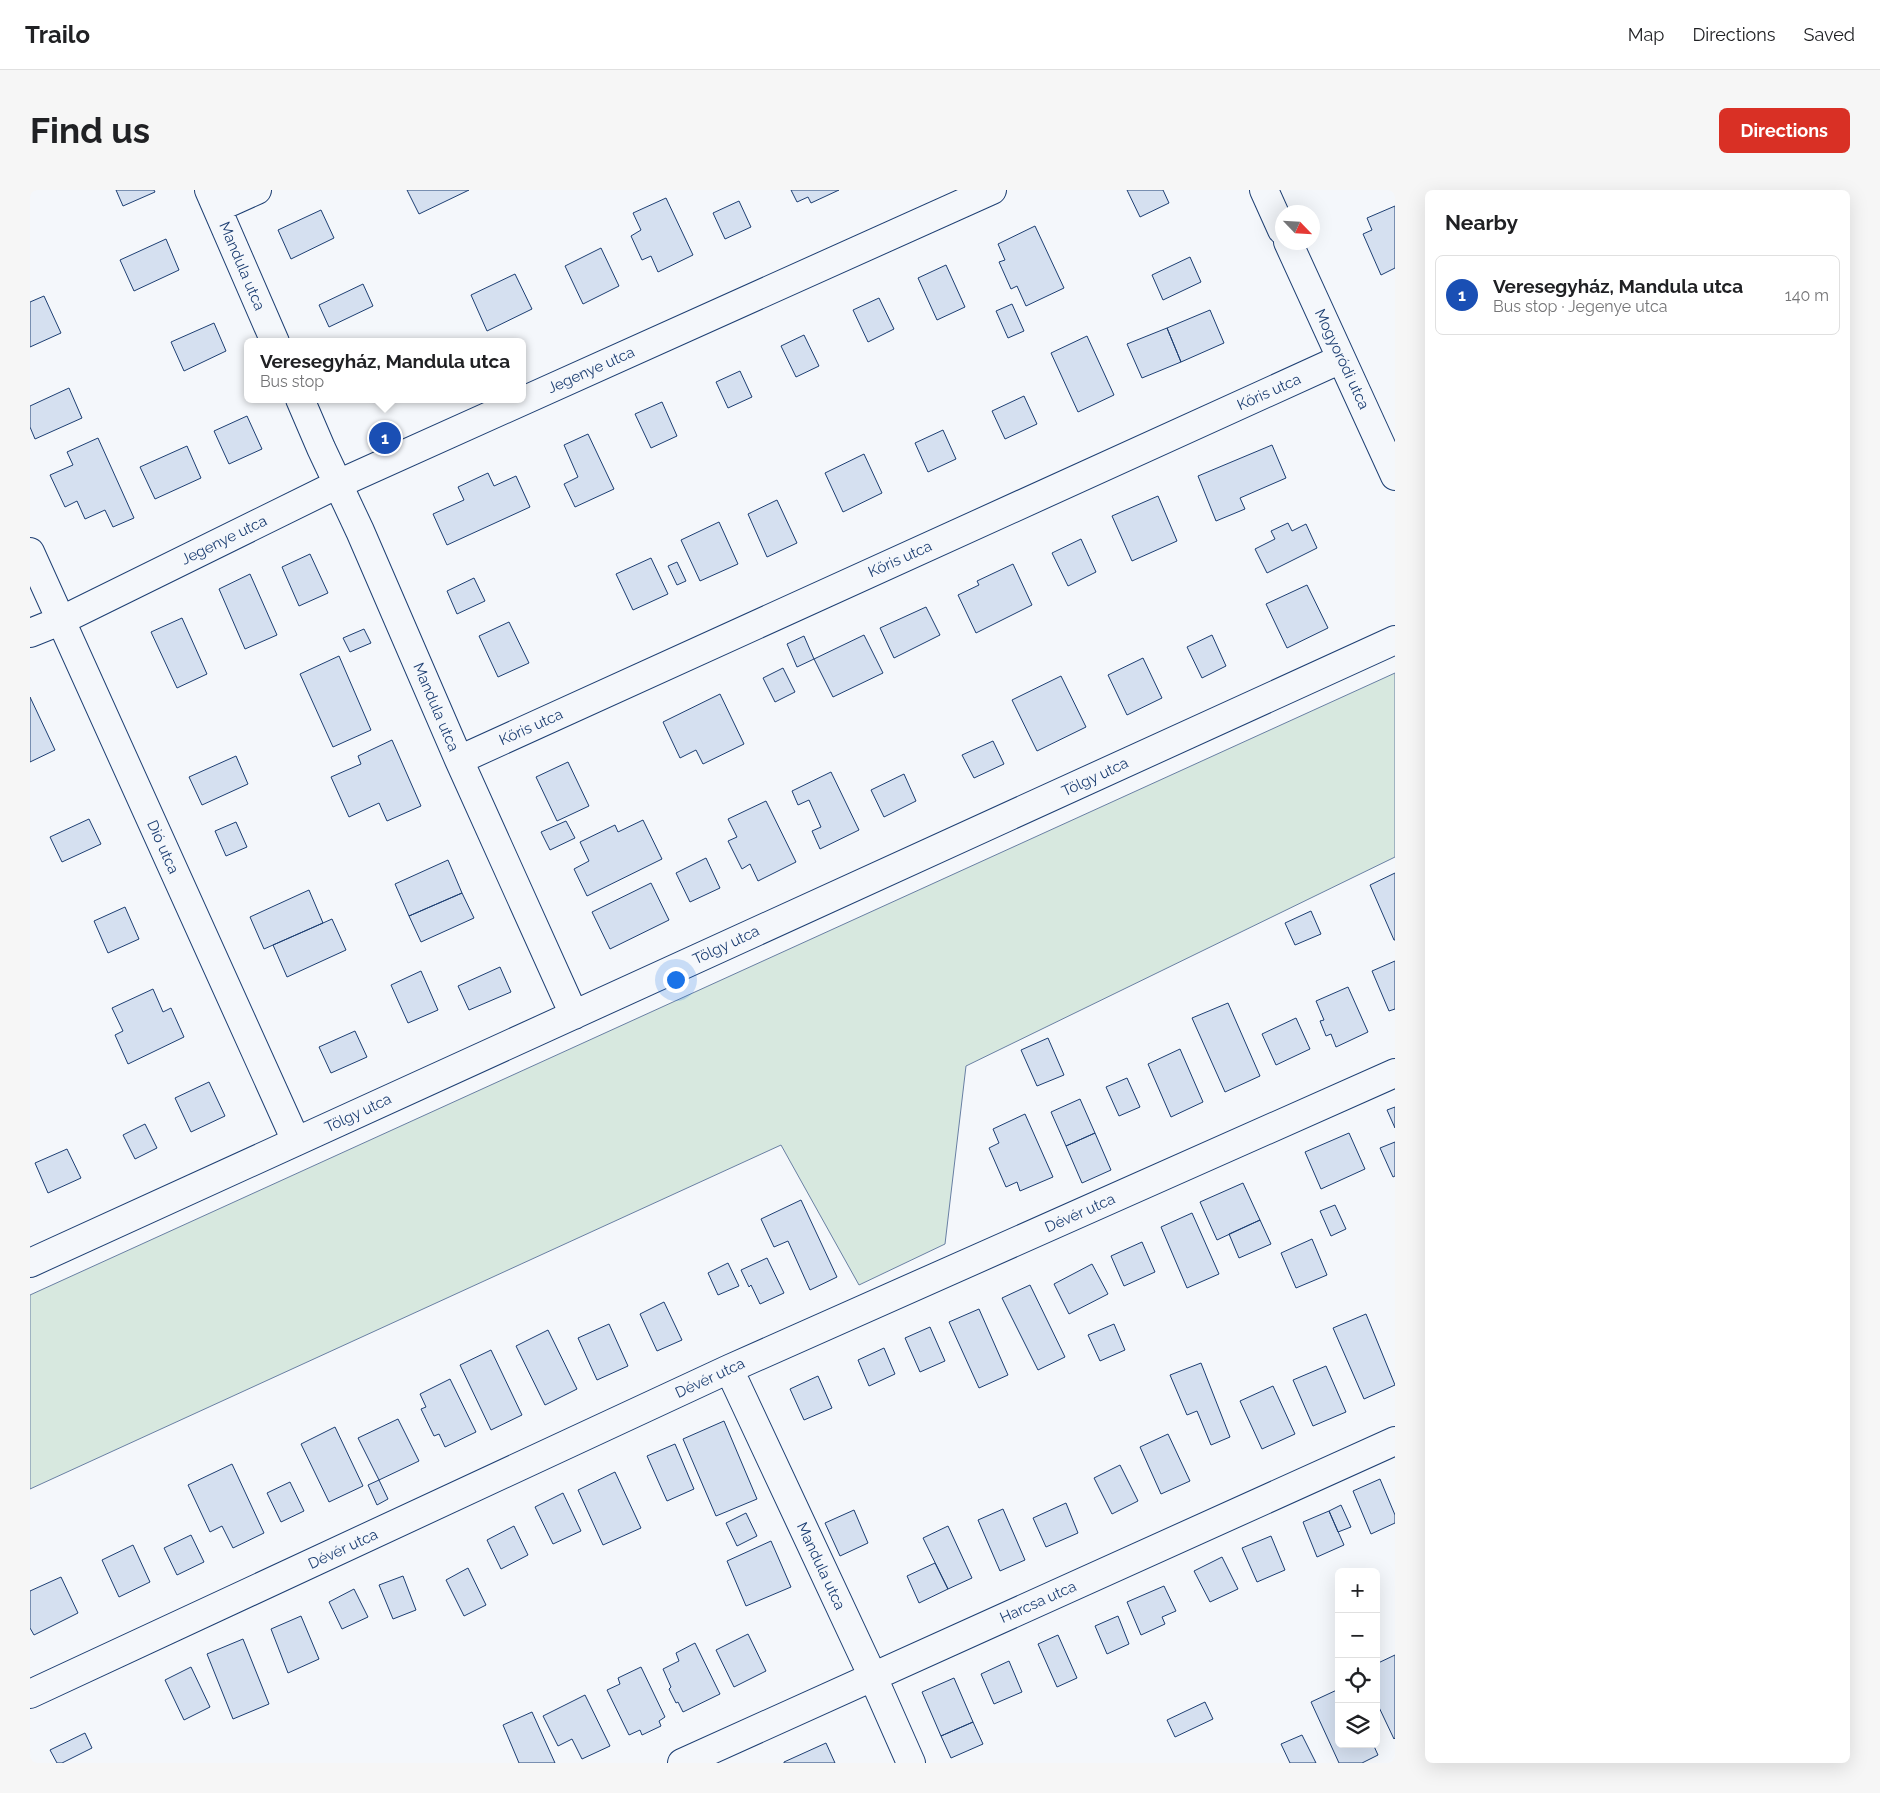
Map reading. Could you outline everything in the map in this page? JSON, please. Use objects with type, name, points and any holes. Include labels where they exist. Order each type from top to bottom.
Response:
[{"type":"street","points":[[213,199],[257,190]]},
{"type":"street","name":"Jegenye utca","points":[[526,399],[992,190]]},
{"type":"street","points":[[1264,190],[1275,214]]},
{"type":"street","name":"Mandula utca","points":[[213,199],[273,338]]},
{"type":"street","name":"Mogyoródi utca","points":[[1292,250],[1395,476]]},
{"type":"street","name":"Kőris utca","points":[[459,760],[1342,359]]},
{"type":"street","name":"Mandula utca","points":[[302,403],[574,1015]]},
{"type":"street","name":"Jegenye utca","points":[[30,633],[60,621],[338,484],[518,403]]},
{"type":"street","name":"Dió utca","points":[[30,552],[296,1141]]},
{"type":"street","name":"Tölgy utca","points":[[30,1263],[1395,640]]},
{"type":"street","name":"Dévér utca","points":[[30,1694],[729,1369],[1395,1073]]},
{"type":"street","name":"Mandula utca","points":[[729,1369],[911,1763]]},
{"type":"street","name":"Harcsa utca","points":[[682,1763],[1395,1441]]},
{"type":"shaded area","points":[[1395,673],[1395,857],[966,1066],[945,1244],[859,1285],[781,1145],[30,1489],[30,1295]]},
{"type":"building","points":[[116,190],[154,190],[155,192],[123,206]]},
{"type":"building","points":[[407,190],[469,190],[419,214]]},
{"type":"building","points":[[791,190],[839,190],[811,203],[808,197],[797,202]]},
{"type":"building","points":[[1127,190],[1163,190],[1169,203],[1140,217]]},
{"type":"building","points":[[666,198],[693,255],[658,272],[651,256],[642,260],[631,236],[641,230],[633,213]]},
{"type":"building","points":[[739,201],[751,227],[725,239],[713,213]]},
{"type":"building","points":[[1395,206],[1395,268],[1381,275],[1363,234],[1372,230],[1367,218]]},
{"type":"building","points":[[321,210],[334,238],[291,259],[278,230]]},
{"type":"building","points":[[1035,226],[1064,288],[1026,306],[1017,286],[1011,289],[999,262],[1005,260],[998,244]]},
{"type":"building","points":[[166,239],[179,270],[134,291],[120,260]]},
{"type":"building","points":[[601,248],[619,286],[583,304],[565,266]]},
{"type":"building","points":[[1190,257],[1201,282],[1163,300],[1152,275]]},
{"type":"building","points":[[946,265],[965,307],[937,320],[918,278]]},
{"type":"building","points":[[515,274],[532,309],[487,331],[471,295]]},
{"type":"building","points":[[363,284],[373,306],[329,327],[319,305]]},
{"type":"building","points":[[44,296],[61,333],[30,347],[30,302]]},
{"type":"building","points":[[879,298],[894,329],[868,342],[853,310]]},
{"type":"building","points":[[1012,304],[1024,331],[1008,338],[996,311]]},
{"type":"building","points":[[1210,310],[1224,343],[1181,362],[1167,328]]},
{"type":"building","points":[[214,323],[226,351],[184,371],[171,342]]},
{"type":"building","points":[[1167,328],[1181,362],[1142,378],[1127,344]]},
{"type":"building","points":[[804,335],[819,366],[796,377],[781,346]]},
{"type":"building","points":[[1087,336],[1114,395],[1078,412],[1051,353]]},
{"type":"building","points":[[740,371],[752,397],[728,408],[716,382]]},
{"type":"building","points":[[69,388],[82,418],[35,439],[30,427],[30,406]]},
{"type":"building","points":[[1024,396],[1037,424],[1005,439],[992,411]]},
{"type":"building","points":[[662,402],[677,436],[651,448],[635,414]]},
{"type":"building","points":[[247,416],[262,449],[229,464],[214,431]]},
{"type":"building","points":[[943,430],[956,459],[928,472],[915,443]]},
{"type":"building","points":[[588,434],[614,489],[575,507],[564,484],[578,477],[564,445]]},
{"type":"building","points":[[98,438],[134,518],[113,527],[105,510],[85,519],[77,501],[65,507],[50,475],[73,465],[67,452]]},
{"type":"building","points":[[1272,445],[1286,478],[1240,498],[1245,509],[1216,521],[1198,476]]},
{"type":"building","points":[[187,446],[201,478],[155,499],[140,467]]},
{"type":"building","points":[[864,454],[882,493],[843,512],[825,473]]},
{"type":"building","points":[[488,473],[494,486],[516,476],[530,507],[447,545],[433,514],[464,500],[458,487]]},
{"type":"building","points":[[1158,496],[1177,541],[1132,561],[1112,516]]},
{"type":"building","points":[[777,500],[797,543],[767,557],[748,514]]},
{"type":"building","points":[[719,522],[738,564],[700,581],[681,540]]},
{"type":"building","points":[[1288,523],[1292,531],[1306,524],[1317,548],[1267,573],[1255,549],[1275,539],[1271,531]]},
{"type":"building","points":[[1081,539],[1096,572],[1068,586],[1052,553]]},
{"type":"building","points":[[310,554],[328,593],[299,606],[282,567]]},
{"type":"building","points":[[651,558],[668,594],[633,610],[616,574]]},
{"type":"building","points":[[677,562],[686,581],[677,585],[668,566]]},
{"type":"building","points":[[1013,564],[1032,605],[976,633],[958,595],[979,585],[977,581]]},
{"type":"building","points":[[250,574],[277,635],[245,649],[219,589]]},
{"type":"building","points":[[474,578],[485,601],[457,614],[447,591]]},
{"type":"building","points":[[1307,585],[1328,628],[1287,648],[1266,604]]},
{"type":"building","points":[[926,607],[940,635],[894,658],[880,628]]},
{"type":"building","points":[[182,618],[207,674],[177,688],[151,632]]},
{"type":"building","points":[[509,622],[529,663],[498,677],[479,636]]},
{"type":"building","points":[[364,629],[371,643],[350,652],[343,638]]},
{"type":"building","points":[[864,635],[883,673],[833,697],[814,659]]},
{"type":"building","points":[[1212,635],[1226,666],[1202,678],[1187,647]]},
{"type":"building","points":[[804,636],[814,659],[797,667],[787,644]]},
{"type":"building","points":[[339,656],[371,730],[333,747],[300,674]]},
{"type":"building","points":[[1143,658],[1162,698],[1127,715],[1108,675]]},
{"type":"building","points":[[783,668],[795,692],[775,702],[763,678]]},
{"type":"building","points":[[1061,676],[1086,727],[1037,751],[1012,700]]},
{"type":"building","points":[[720,694],[744,744],[703,764],[696,750],[680,758],[663,722]]},
{"type":"building","points":[[30,697],[55,750],[30,762]]},
{"type":"building","points":[[392,740],[421,806],[387,821],[379,803],[349,817],[331,777],[361,764],[358,756]]},
{"type":"building","points":[[993,741],[1004,764],[974,778],[962,755]]},
{"type":"building","points":[[236,756],[248,784],[202,805],[189,777]]},
{"type":"building","points":[[568,762],[589,806],[557,821],[536,777]]},
{"type":"building","points":[[831,772],[859,830],[820,849],[812,831],[821,827],[809,800],[798,805],[792,791]]},
{"type":"building","points":[[904,774],[916,801],[884,817],[871,790]]},
{"type":"building","points":[[766,801],[796,862],[758,881],[750,864],[742,869],[728,841],[737,837],[728,819]]},
{"type":"building","points":[[89,819],[101,844],[62,862],[50,837]]},
{"type":"building","points":[[643,820],[662,859],[587,896],[574,869],[589,861],[580,842],[615,825],[618,832]]},
{"type":"building","points":[[566,821],[575,838],[550,850],[541,832]]},
{"type":"building","points":[[236,822],[247,847],[226,856],[215,831]]},
{"type":"building","points":[[706,858],[720,888],[690,902],[676,873]]},
{"type":"building","points":[[448,860],[462,893],[409,916],[395,884]]},
{"type":"building","points":[[1395,873],[1395,940],[1394,940],[1370,885]]},
{"type":"building","points":[[651,883],[669,920],[610,949],[592,912]]},
{"type":"building","points":[[309,890],[323,923],[264,949],[250,917]]},
{"type":"building","points":[[462,893],[474,918],[421,942],[409,916]]},
{"type":"building","points":[[125,907],[139,939],[108,953],[94,921]]},
{"type":"building","points":[[1311,911],[1321,934],[1295,945],[1285,923]]},
{"type":"building","points":[[332,919],[346,950],[287,977],[273,945]]},
{"type":"building","points":[[1395,961],[1395,1009],[1389,1011],[1372,971]]},
{"type":"building","points":[[500,967],[511,992],[469,1010],[458,986]]},
{"type":"building","points":[[421,971],[438,1010],[408,1023],[391,985]]},
{"type":"building","points":[[1348,987],[1368,1032],[1336,1047],[1331,1034],[1326,1036],[1320,1021],[1324,1020],[1316,1001]]},
{"type":"building","points":[[153,989],[163,1012],[171,1008],[184,1037],[128,1064],[115,1035],[123,1031],[112,1008]]},
{"type":"building","points":[[1228,1003],[1260,1076],[1225,1092],[1192,1018]]},
{"type":"building","points":[[1296,1018],[1310,1049],[1276,1065],[1262,1034]]},
{"type":"building","points":[[355,1031],[367,1057],[331,1073],[319,1047]]},
{"type":"building","points":[[1048,1038],[1064,1075],[1037,1086],[1021,1050]]},
{"type":"building","points":[[1180,1049],[1203,1102],[1171,1117],[1148,1064]]},
{"type":"building","points":[[1127,1078],[1140,1107],[1119,1116],[1106,1087]]},
{"type":"building","points":[[209,1082],[225,1116],[191,1132],[175,1098]]},
{"type":"building","points":[[1080,1099],[1095,1133],[1066,1146],[1051,1112]]},
{"type":"building","points":[[1395,1107],[1395,1128],[1387,1110]]},
{"type":"building","points":[[1025,1114],[1053,1177],[1020,1191],[1017,1182],[1006,1187],[989,1148],[999,1143],[993,1129]]},
{"type":"building","points":[[145,1124],[157,1148],[135,1159],[123,1135]]},
{"type":"building","points":[[1095,1133],[1111,1170],[1082,1183],[1066,1146]]},
{"type":"building","points":[[1349,1133],[1365,1169],[1321,1189],[1305,1152]]},
{"type":"building","points":[[1395,1142],[1395,1176],[1393,1177],[1380,1148]]},
{"type":"building","points":[[67,1149],[81,1178],[48,1193],[35,1163]]},
{"type":"building","points":[[1243,1183],[1260,1220],[1217,1240],[1200,1202]]},
{"type":"building","points":[[801,1200],[837,1277],[810,1290],[788,1241],[774,1247],[761,1219]]},
{"type":"building","points":[[1335,1205],[1346,1229],[1331,1236],[1320,1211]]},
{"type":"building","points":[[1192,1213],[1219,1274],[1187,1288],[1161,1227]]},
{"type":"building","points":[[1260,1220],[1271,1244],[1239,1258],[1229,1234]]},
{"type":"building","points":[[1312,1239],[1327,1275],[1296,1288],[1281,1253]]},
{"type":"building","points":[[1142,1242],[1155,1272],[1124,1286],[1111,1256]]},
{"type":"building","points":[[767,1258],[784,1293],[760,1304],[741,1270]]},
{"type":"building","points":[[728,1263],[739,1286],[718,1295],[708,1273]]},
{"type":"building","points":[[1092,1264],[1108,1294],[1069,1314],[1054,1284]]},
{"type":"building","points":[[1030,1285],[1065,1357],[1038,1370],[1002,1298]]},
{"type":"building","points":[[664,1302],[682,1340],[657,1351],[640,1314]]},
{"type":"building","points":[[979,1309],[1008,1375],[979,1388],[949,1322]]},
{"type":"building","points":[[1366,1314],[1395,1385],[1364,1399],[1333,1328]]},
{"type":"building","points":[[609,1324],[628,1366],[597,1380],[578,1338]]},
{"type":"building","points":[[1114,1324],[1125,1350],[1100,1361],[1088,1335]]},
{"type":"building","points":[[930,1327],[945,1361],[920,1372],[905,1338]]},
{"type":"building","points":[[548,1330],[577,1389],[545,1405],[516,1346]]},
{"type":"building","points":[[884,1348],[895,1374],[869,1386],[858,1360]]},
{"type":"building","points":[[491,1350],[522,1415],[491,1430],[460,1365]]},
{"type":"building","points":[[1201,1363],[1230,1437],[1211,1445],[1197,1411],[1187,1415],[1170,1375]]},
{"type":"building","points":[[1326,1366],[1346,1412],[1313,1426],[1293,1380]]},
{"type":"building","points":[[818,1376],[832,1408],[804,1420],[790,1389]]},
{"type":"building","points":[[450,1379],[476,1432],[445,1447],[439,1434],[434,1436],[421,1409],[426,1407],[420,1394]]},
{"type":"building","points":[[1273,1386],[1295,1434],[1262,1449],[1240,1401]]},
{"type":"building","points":[[398,1419],[419,1461],[379,1480],[358,1438]]},
{"type":"building","points":[[724,1421],[757,1499],[716,1516],[683,1439]]},
{"type":"building","points":[[335,1427],[363,1486],[329,1502],[301,1444]]},
{"type":"building","points":[[1168,1434],[1190,1481],[1161,1494],[1140,1447]]},
{"type":"building","points":[[675,1444],[694,1489],[667,1501],[647,1456]]},
{"type":"building","points":[[232,1464],[264,1533],[233,1548],[222,1526],[210,1532],[188,1485]]},
{"type":"building","points":[[1120,1465],[1138,1501],[1112,1514],[1094,1478]]},
{"type":"building","points":[[615,1472],[641,1528],[603,1545],[578,1490]]},
{"type":"building","points":[[1380,1479],[1395,1515],[1395,1523],[1371,1534],[1353,1491]]},
{"type":"building","points":[[379,1480],[388,1499],[377,1505],[368,1485]]},
{"type":"building","points":[[290,1482],[304,1511],[281,1522],[267,1493]]},
{"type":"building","points":[[563,1493],[581,1531],[553,1544],[535,1507]]},
{"type":"building","points":[[1066,1503],[1078,1533],[1046,1547],[1033,1518]]},
{"type":"building","points":[[1341,1505],[1351,1527],[1338,1532],[1329,1511]]},
{"type":"building","points":[[1003,1509],[1025,1560],[1000,1571],[978,1520]]},
{"type":"building","points":[[854,1510],[868,1543],[840,1556],[825,1523]]},
{"type":"building","points":[[1329,1511],[1344,1545],[1317,1557],[1303,1522]]},
{"type":"building","points":[[746,1513],[757,1536],[737,1546],[726,1523]]},
{"type":"building","points":[[514,1526],[528,1555],[501,1569],[487,1540]]},
{"type":"building","points":[[948,1526],[972,1578],[948,1589],[923,1538]]},
{"type":"building","points":[[191,1535],[204,1562],[177,1575],[164,1548]]},
{"type":"building","points":[[1271,1536],[1285,1570],[1257,1582],[1242,1548]]},
{"type":"building","points":[[771,1541],[791,1587],[746,1606],[727,1561]]},
{"type":"building","points":[[133,1545],[150,1582],[119,1597],[102,1560]]},
{"type":"building","points":[[1222,1557],[1238,1589],[1210,1602],[1194,1571]]},
{"type":"building","points":[[935,1563],[948,1589],[919,1603],[907,1576]]},
{"type":"building","points":[[468,1568],[486,1605],[464,1616],[446,1580]]},
{"type":"building","points":[[403,1576],[416,1610],[393,1619],[379,1585]]},
{"type":"building","points":[[61,1577],[78,1613],[34,1635],[30,1628],[30,1591]]},
{"type":"building","points":[[1164,1586],[1176,1611],[1162,1617],[1165,1624],[1141,1635],[1127,1602]]},
{"type":"building","points":[[354,1589],[368,1617],[342,1629],[329,1602]]},
{"type":"building","points":[[301,1616],[319,1659],[288,1673],[271,1629]]},
{"type":"building","points":[[1118,1616],[1129,1644],[1107,1654],[1095,1626]]},
{"type":"building","points":[[748,1634],[766,1671],[734,1687],[716,1650]]},
{"type":"building","points":[[1058,1635],[1077,1678],[1057,1687],[1038,1644]]},
{"type":"building","points":[[243,1639],[269,1704],[233,1719],[207,1654]]},
{"type":"building","points":[[695,1643],[720,1694],[683,1712],[669,1689],[671,1687],[663,1669],[679,1661],[676,1653]]},
{"type":"building","points":[[1395,1655],[1394,1739],[1380,1709],[1380,1662]]},
{"type":"building","points":[[1009,1661],[1022,1692],[994,1704],[981,1674]]},
{"type":"building","points":[[191,1667],[210,1707],[184,1720],[165,1680]]},
{"type":"building","points":[[641,1667],[665,1717],[659,1721],[661,1726],[642,1735],[640,1730],[629,1735],[607,1690],[620,1684],[618,1678]]},
{"type":"building","points":[[954,1678],[973,1722],[941,1736],[922,1692]]},
{"type":"building","points":[[1335,1691],[1335,1748],[1375,1748],[1378,1755],[1362,1763],[1339,1763],[1311,1702]]},
{"type":"building","points":[[585,1695],[610,1746],[582,1759],[572,1739],[558,1746],[543,1716]]},
{"type":"building","points":[[1205,1702],[1213,1719],[1175,1737],[1167,1720]]},
{"type":"building","points":[[532,1712],[555,1763],[519,1763],[503,1725]]},
{"type":"building","points":[[973,1722],[983,1744],[951,1758],[941,1736]]},
{"type":"building","points":[[85,1733],[92,1748],[62,1763],[57,1763],[50,1750]]},
{"type":"building","points":[[1302,1735],[1316,1763],[1290,1763],[1281,1744]]},
{"type":"building","points":[[826,1743],[835,1763],[784,1763],[784,1762]]},
{"type":"place","name":"Veresegyház, Mandula utca","points":[[385,438]]}]
